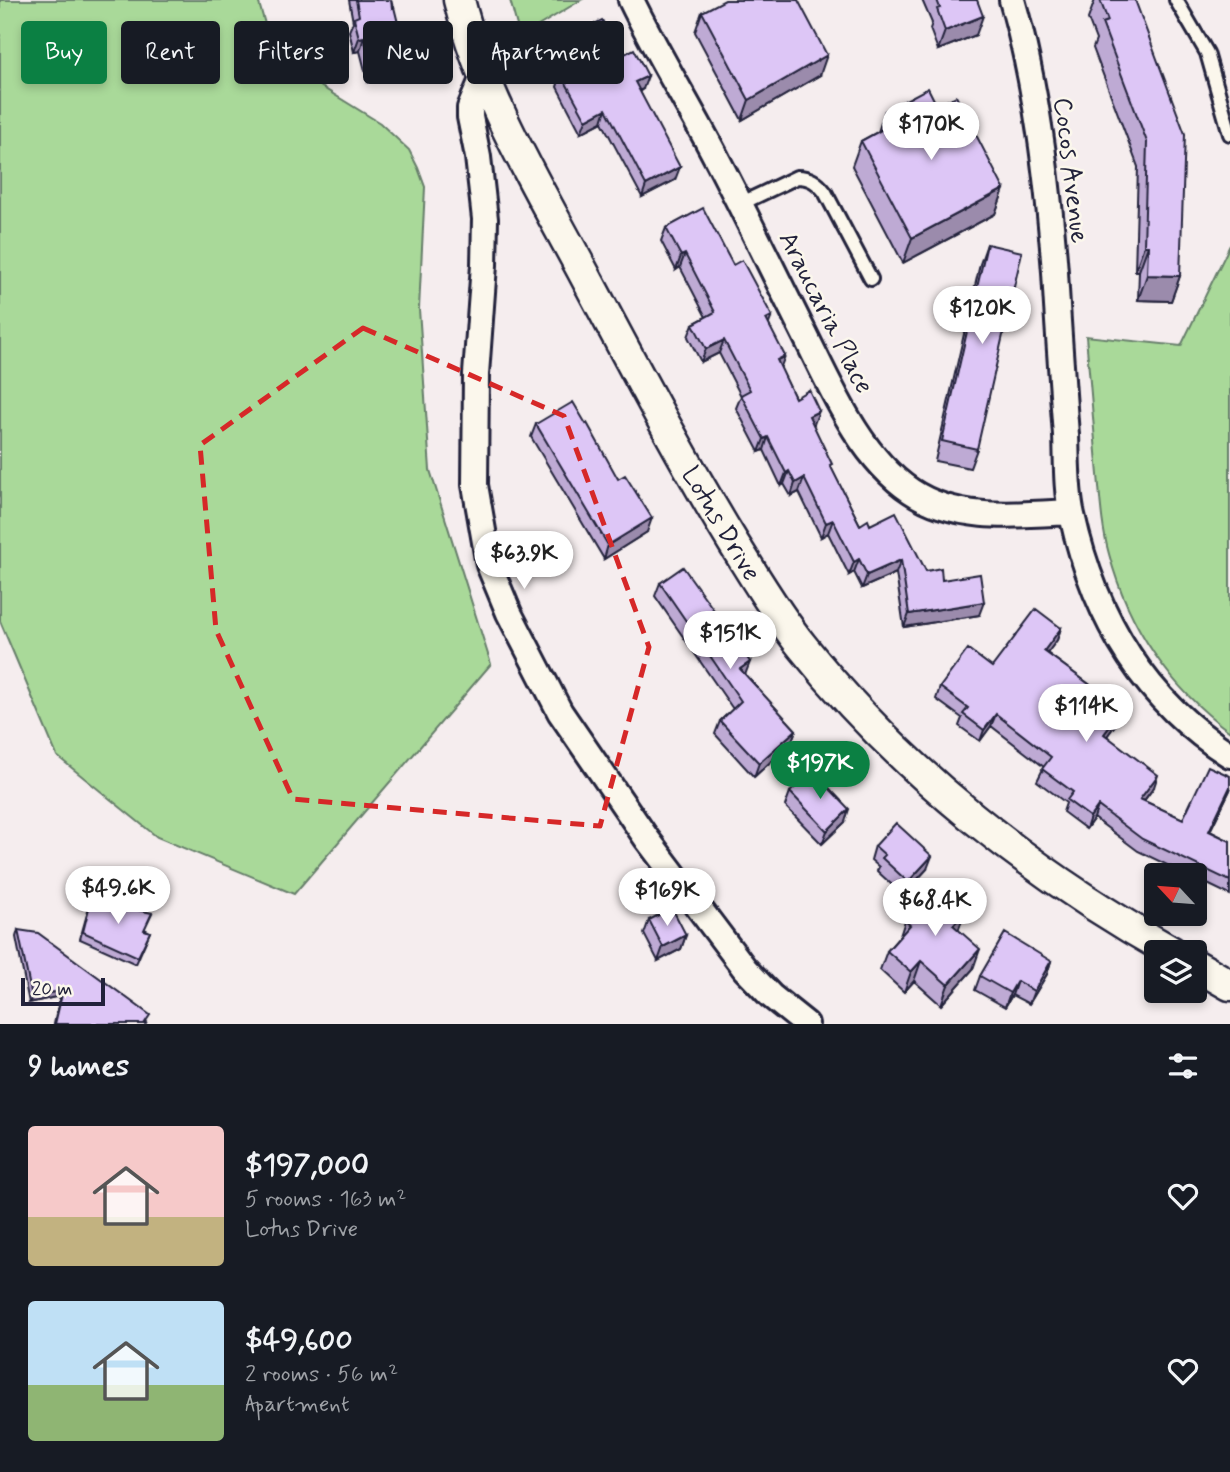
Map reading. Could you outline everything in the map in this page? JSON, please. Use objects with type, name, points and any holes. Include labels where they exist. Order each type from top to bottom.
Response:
[{"type":"street","name":"Lotus Drive","points":[[459,0],[467,24]]},
{"type":"street","name":"Araucaria Place","points":[[631,0],[740,204],[847,419],[876,459],[910,491],[937,504],[967,512],[1014,516],[1071,512]]},
{"type":"street","name":"Cocos Avenue","points":[[1012,0],[1037,117],[1053,251],[1071,512],[1099,601],[1127,654],[1157,696],[1209,742],[1230,755]]},
{"type":"street","points":[[480,84],[470,108],[485,219],[483,291],[476,374],[475,485],[489,565],[509,613],[560,712],[647,839],[745,969],[771,996],[806,1024]]},
{"type":"street","name":"Lotus Drive","points":[[488,84],[509,132],[672,440],[758,583],[801,646],[898,750],[970,815],[1114,919],[1151,940]]},
{"type":"street","points":[[1207,972],[1230,985]]},
{"type":"lane","points":[[1176,0],[1207,53],[1230,134]]},
{"type":"lane","points":[[740,204],[797,177],[817,182],[825,192],[871,279]]},
{"type":"highlighted area","points":[[363,328],[564,416],[649,647],[600,826],[293,799],[216,630],[200,445]]},
{"type":"green space","points":[[0,0],[258,0],[264,21],[234,21],[234,84],[317,84],[380,123],[409,150],[425,187],[419,309],[430,470],[491,664],[294,894],[157,837],[57,756],[0,621]]},
{"type":"green space","points":[[510,0],[581,0],[546,21],[516,21]]},
{"type":"green space","points":[[1230,245],[1230,732],[1188,696],[1154,654],[1127,606],[1117,581],[1102,521],[1086,336],[1181,346]]},
{"type":"building","points":[[356,0],[391,0],[397,21],[363,21],[363,37],[359,38],[354,18],[359,16]]},
{"type":"building","points":[[725,0],[798,0],[827,55],[749,100],[702,12]]},
{"type":"building","points":[[937,0],[977,0],[983,16],[945,31],[937,9],[940,8]]},
{"type":"building","points":[[1100,0],[1135,0],[1185,134],[1180,276],[1147,275],[1148,246],[1144,246],[1147,142],[1102,23],[1108,21]]},
{"type":"building","points":[[634,49],[648,76],[635,82],[680,167],[646,185],[606,109],[586,120],[566,84],[624,84],[624,54]]},
{"type":"building","points":[[928,88],[937,106],[956,96],[1004,189],[912,238],[861,141],[892,124],[885,111]]},
{"type":"building","points":[[703,208],[733,265],[742,260],[772,316],[766,319],[785,356],[777,360],[795,398],[809,390],[819,411],[809,416],[860,525],[868,520],[870,525],[896,512],[926,571],[941,568],[942,580],[980,574],[984,602],[909,614],[901,560],[867,575],[859,559],[854,562],[833,520],[826,523],[804,478],[795,483],[789,471],[786,473],[768,437],[764,439],[741,395],[750,390],[724,340],[706,349],[693,324],[715,312],[685,254],[681,256],[666,228]]},
{"type":"building","points":[[987,244],[1022,252],[977,449],[942,441]]},
{"type":"building","points":[[573,402],[618,479],[625,475],[652,518],[608,545],[536,424]]},
{"type":"building","points":[[683,567],[731,634],[734,632],[747,651],[745,654],[750,662],[740,669],[796,730],[759,763],[720,721],[741,701],[660,583]]},
{"type":"building","points":[[1036,609],[1061,628],[1044,651],[1123,709],[1104,734],[1158,775],[1140,799],[1183,819],[1208,766],[1230,776],[1230,787],[1209,831],[1230,841],[1230,881],[1208,870],[1208,863],[1192,863],[1142,839],[1098,806],[1090,817],[1067,800],[1073,792],[1042,769],[1051,757],[996,714],[984,730],[963,714],[968,708],[940,687],[968,649],[992,667]]},
{"type":"building","points":[[813,771],[849,809],[827,831],[790,792]]},
{"type":"building","points":[[896,823],[932,856],[908,882],[882,858],[885,855],[875,846]]},
{"type":"building","points":[[936,886],[965,912],[953,925],[980,949],[948,985],[921,961],[911,972],[887,951],[910,925],[905,921]]},
{"type":"building","points":[[91,900],[152,913],[144,930],[150,932],[138,957],[83,932]]},
{"type":"building","points":[[672,908],[686,935],[663,947],[649,920]]},
{"type":"building","points":[[18,930],[38,933],[150,1015],[144,1024],[55,1024],[63,990],[32,997]]},
{"type":"building","points":[[1005,933],[1051,961],[1034,991],[1017,981],[1010,993],[980,976]]}]
